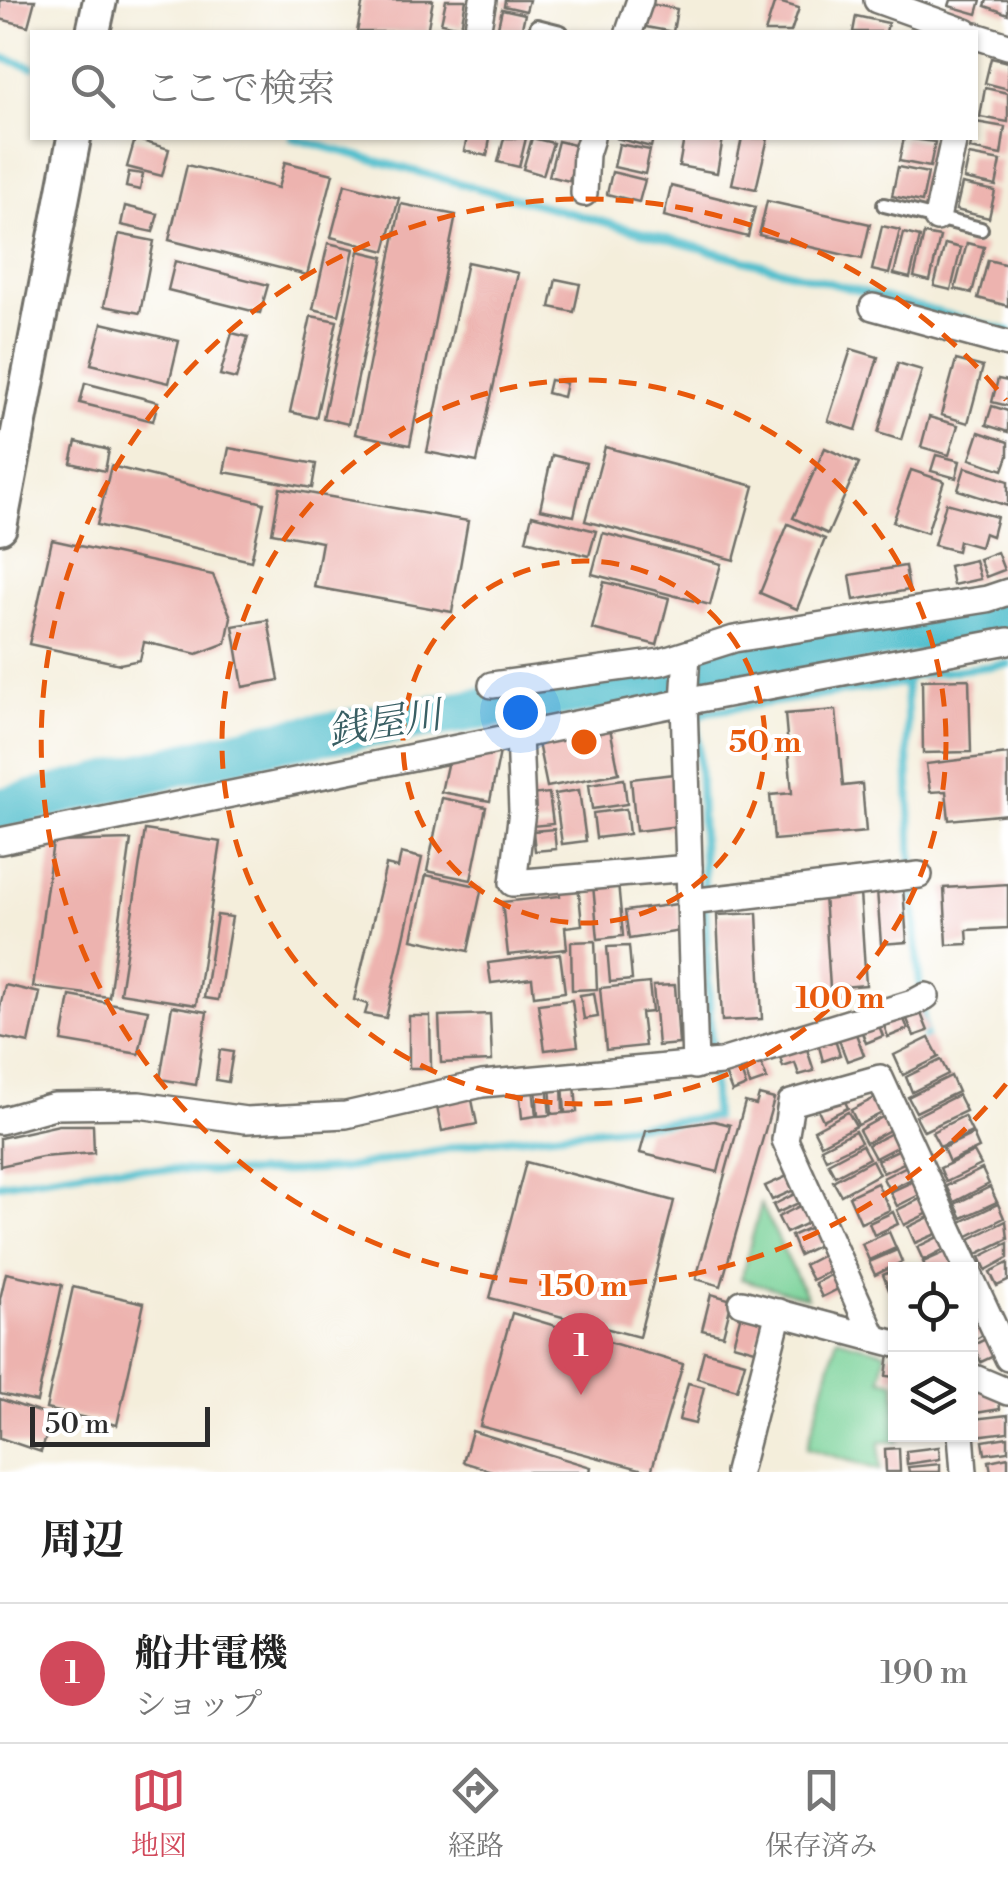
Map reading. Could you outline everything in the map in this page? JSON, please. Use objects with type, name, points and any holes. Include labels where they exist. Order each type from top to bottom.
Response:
[{"type":"street","points":[[93,30],[100,0]]},
{"type":"street","points":[[477,30],[484,0]]},
{"type":"street","points":[[630,30],[640,0]]},
{"type":"street","points":[[877,0],[960,30]]},
{"type":"street","points":[[978,37],[1008,46]]},
{"type":"street","points":[[0,527],[5,468],[74,140]]},
{"type":"street","points":[[584,193],[590,140]]},
{"type":"street","points":[[936,218],[954,140]]},
{"type":"street","points":[[873,307],[1008,344]]},
{"type":"street","points":[[492,685],[661,662],[734,639],[1008,592]]},
{"type":"street","points":[[0,841],[684,702],[1008,641]]},
{"type":"street","points":[[688,654],[684,702],[689,868],[700,900],[707,1064]]},
{"type":"street","points":[[518,735],[522,811],[512,883],[689,868]]},
{"type":"street","points":[[700,900],[912,876]]},
{"type":"street","points":[[0,1122],[54,1106],[139,1105],[246,1120],[346,1116],[482,1084],[707,1064],[920,999]]},
{"type":"street","points":[[885,1341],[785,1140],[791,1103],[880,1078],[964,1262]]},
{"type":"street","points":[[978,1293],[1008,1358]]},
{"type":"street","points":[[742,1302],[885,1341]]},
{"type":"street","points":[[738,1472],[779,1312]]},
{"type":"street","points":[[978,1379],[1008,1392]]},
{"type":"street","points":[[962,1442],[964,1472]]},
{"type":"lane","points":[[537,26],[553,30]]},
{"type":"lane","points":[[884,205],[980,229]]},
{"type":"green space","points":[[761,1204],[807,1298],[741,1279]]},
{"type":"green space","points":[[837,1338],[885,1352],[881,1379],[888,1380],[888,1442],[880,1442],[880,1470],[807,1448]]},
{"type":"building","points":[[0,0],[35,0],[28,26],[0,19]]},
{"type":"building","points":[[363,0],[433,0],[427,30],[357,30]]},
{"type":"building","points":[[446,0],[466,0],[461,27],[441,23]]},
{"type":"building","points":[[505,0],[529,0],[526,11],[504,6]]},
{"type":"building","points":[[951,0],[981,0],[977,14],[949,6]]},
{"type":"building","points":[[987,0],[1008,0],[1008,14],[985,6]]},
{"type":"building","points":[[775,1],[799,8],[792,30],[766,30]]},
{"type":"building","points":[[650,4],[677,9],[673,30],[646,27]]},
{"type":"building","points":[[502,9],[525,14],[521,30],[498,27]]},
{"type":"building","points":[[856,16],[888,23],[886,30],[853,30]]},
{"type":"building","points":[[991,58],[1008,62],[1008,89],[985,83]]},
{"type":"building","points":[[985,88],[1008,93],[1008,122],[980,117]]},
{"type":"building","points":[[978,122],[1005,127],[1001,155],[970,149],[972,140],[978,140]]},
{"type":"building","points":[[135,140],[169,149],[162,176],[127,167]]},
{"type":"building","points":[[467,140],[490,140],[487,156],[464,151]]},
{"type":"building","points":[[504,140],[526,140],[519,167],[498,162]]},
{"type":"building","points":[[531,140],[553,143],[543,175],[523,169]]},
{"type":"building","points":[[624,140],[653,140],[651,147]]},
{"type":"building","points":[[684,140],[723,140],[717,173],[679,166]]},
{"type":"building","points":[[742,140],[768,140],[756,189],[732,184]]},
{"type":"building","points":[[904,140],[935,142],[930,167],[899,161]]},
{"type":"building","points":[[558,141],[578,146],[569,181],[549,176]]},
{"type":"building","points":[[619,144],[650,150],[645,174],[614,167]]},
{"type":"building","points":[[969,155],[1001,161],[996,186],[964,179]]},
{"type":"building","points":[[285,162],[333,174],[307,275],[169,240],[187,165],[278,188]]},
{"type":"building","points":[[898,167],[928,173],[922,202],[892,196]]},
{"type":"building","points":[[129,172],[143,174],[140,190],[126,187]]},
{"type":"building","points":[[612,172],[645,180],[639,202],[607,194]]},
{"type":"building","points":[[345,184],[399,198],[385,251],[331,237]]},
{"type":"building","points":[[962,184],[995,191],[989,218],[956,210]]},
{"type":"building","points":[[671,186],[755,207],[748,237],[664,216]]},
{"type":"building","points":[[767,201],[870,224],[862,259],[759,235]]},
{"type":"building","points":[[401,204],[456,215],[410,445],[355,434]]},
{"type":"building","points":[[125,206],[158,214],[153,232],[121,225]]},
{"type":"building","points":[[882,226],[900,230],[889,274],[872,270]]},
{"type":"building","points":[[904,233],[920,237],[910,278],[894,274]]},
{"type":"building","points":[[119,234],[154,241],[140,313],[104,306]]},
{"type":"building","points":[[924,234],[940,237],[930,281],[914,277]]},
{"type":"building","points":[[328,243],[354,249],[339,315],[313,309]]},
{"type":"building","points":[[967,243],[984,247],[972,293],[955,289]]},
{"type":"building","points":[[945,244],[961,248],[951,290],[934,286]]},
{"type":"building","points":[[359,251],[384,257],[348,424],[323,418]]},
{"type":"building","points":[[988,260],[1008,265],[1008,306],[978,298]]},
{"type":"building","points":[[175,261],[268,285],[260,313],[168,290]]},
{"type":"building","points":[[467,262],[518,273],[477,462],[427,452]]},
{"type":"building","points":[[556,279],[580,284],[574,312],[550,307]]},
{"type":"building","points":[[311,316],[337,321],[316,418],[290,412]]},
{"type":"building","points":[[102,323],[179,341],[169,383],[91,364]]},
{"type":"building","points":[[232,333],[248,337],[236,379],[220,375]]},
{"type":"building","points":[[851,349],[878,357],[856,430],[828,421]]},
{"type":"building","points":[[956,360],[983,367],[968,423],[941,415]]},
{"type":"building","points":[[898,363],[922,370],[901,440],[878,433]]},
{"type":"building","points":[[998,379],[1008,381],[1008,406],[992,402]]},
{"type":"building","points":[[550,380],[566,383],[563,397],[547,393]]},
{"type":"building","points":[[85,383],[158,402],[153,421],[80,403]]},
{"type":"building","points":[[992,406],[1008,411],[1008,432],[986,425]]},
{"type":"building","points":[[929,417],[958,425],[949,455],[921,447]]},
{"type":"building","points":[[979,432],[1008,442],[1003,470],[970,459]]},
{"type":"building","points":[[76,442],[109,450],[105,471],[71,463]]},
{"type":"building","points":[[605,447],[754,486],[734,560],[585,521]]},
{"type":"building","points":[[229,448],[316,464],[312,488],[224,472]]},
{"type":"building","points":[[825,448],[859,463],[828,534],[793,518]]},
{"type":"building","points":[[552,455],[586,463],[574,516],[540,509]]},
{"type":"building","points":[[936,455],[960,461],[956,478],[931,471]]},
{"type":"building","points":[[111,466],[264,503],[251,561],[97,525]]},
{"type":"building","points":[[965,467],[1008,481],[1008,506],[958,490]]},
{"type":"building","points":[[911,470],[944,481],[927,533],[893,522]]},
{"type":"building","points":[[280,488],[468,521],[452,612],[314,587],[322,542],[272,533]]},
{"type":"building","points":[[946,503],[997,517],[992,536],[984,533],[980,547],[959,541],[957,551],[934,545]]},
{"type":"building","points":[[532,515],[596,531],[589,556],[526,540]]},
{"type":"building","points":[[788,524],[825,539],[797,609],[760,593]]},
{"type":"building","points":[[603,533],[721,564],[710,605],[592,574]]},
{"type":"building","points":[[52,540],[213,575],[231,617],[226,643],[197,654],[144,642],[140,660],[120,664],[29,644]]},
{"type":"building","points":[[997,552],[1004,570],[986,577],[979,559]]},
{"type":"building","points":[[975,560],[980,579],[953,585],[949,566]]},
{"type":"building","points":[[905,566],[909,590],[854,600],[850,575]]},
{"type":"building","points":[[604,582],[669,598],[657,645],[592,629]]},
{"type":"building","points":[[268,620],[279,680],[243,687],[233,626]]},
{"type":"building","points":[[969,679],[971,752],[923,753],[922,680]]},
{"type":"building","points":[[836,710],[843,786],[862,784],[866,832],[774,840],[770,795],[792,793],[785,714]]},
{"type":"building","points":[[609,723],[619,773],[547,787],[537,738]]},
{"type":"building","points":[[500,752],[490,801],[441,792],[449,756]]},
{"type":"building","points":[[1008,754],[1008,814],[949,820],[946,791],[930,792],[926,764]]},
{"type":"building","points":[[674,774],[679,826],[636,831],[631,779]]},
{"type":"building","points":[[624,779],[627,804],[592,809],[589,784]]},
{"type":"building","points":[[579,790],[586,841],[562,844],[555,794]]},
{"type":"building","points":[[549,793],[553,824],[532,826],[529,795]]},
{"type":"building","points":[[442,798],[486,807],[471,880],[427,871]]},
{"type":"building","points":[[626,809],[629,834],[596,838],[593,813]]},
{"type":"building","points":[[554,829],[556,849],[535,851],[533,831]]},
{"type":"building","points":[[145,830],[221,842],[196,1005],[120,993]]},
{"type":"building","points":[[131,840],[109,997],[33,987],[53,842]]},
{"type":"building","points":[[401,853],[422,858],[386,1018],[365,1014],[368,1004],[354,1000],[386,865],[398,868]]},
{"type":"building","points":[[426,875],[482,887],[468,951],[412,939]]},
{"type":"building","points":[[618,882],[623,936],[598,939],[593,885]]},
{"type":"building","points":[[578,883],[582,925],[565,927],[567,949],[508,955],[502,902],[560,896],[559,885]]},
{"type":"building","points":[[1008,884],[1008,928],[967,930],[968,944],[947,945],[944,888]]},
{"type":"building","points":[[903,888],[907,942],[881,944],[877,890]]},
{"type":"building","points":[[860,893],[866,985],[830,988],[824,895]]},
{"type":"building","points":[[677,904],[681,931],[629,939],[625,911]]},
{"type":"building","points":[[757,913],[762,1019],[722,1021],[717,915]]},
{"type":"building","points":[[217,915],[232,917],[218,1000],[204,998]]},
{"type":"building","points":[[595,941],[597,989],[572,990],[571,942]]},
{"type":"building","points":[[629,946],[632,980],[610,982],[607,947]]},
{"type":"building","points":[[560,954],[565,992],[534,996],[532,978],[491,983],[488,963]]},
{"type":"building","points":[[649,983],[652,1012],[641,1013],[645,1046],[606,1050],[600,988]]},
{"type":"building","points":[[5,985],[40,993],[29,1043],[0,1037]]},
{"type":"building","points":[[675,985],[679,1044],[658,1046],[653,986]]},
{"type":"building","points":[[594,993],[598,1017],[584,1019],[580,995]]},
{"type":"building","points":[[70,996],[148,1010],[139,1054],[62,1041]]},
{"type":"building","points":[[572,1000],[578,1046],[545,1050],[538,1004]]},
{"type":"building","points":[[172,1006],[207,1012],[196,1085],[160,1079]]},
{"type":"building","points":[[918,1006],[928,1031],[914,1036],[904,1012]]},
{"type":"building","points":[[901,1012],[908,1029],[888,1037],[882,1020]]},
{"type":"building","points":[[490,1014],[492,1061],[441,1063],[439,1016]]},
{"type":"building","points":[[409,1016],[430,1016],[431,1068],[409,1068]]},
{"type":"building","points":[[876,1018],[883,1036],[866,1043],[859,1025]]},
{"type":"building","points":[[853,1026],[864,1055],[847,1061],[836,1032]]},
{"type":"building","points":[[833,1034],[840,1055],[823,1061],[817,1039]]},
{"type":"building","points":[[929,1038],[939,1057],[903,1075],[894,1055]]},
{"type":"building","points":[[805,1043],[814,1071],[799,1075],[795,1063],[783,1067],[778,1052]]},
{"type":"building","points":[[220,1050],[233,1052],[228,1082],[216,1080]]},
{"type":"building","points":[[758,1055],[767,1079],[750,1085],[742,1061]]},
{"type":"building","points":[[941,1060],[948,1074],[912,1092],[906,1077]]},
{"type":"building","points":[[738,1063],[746,1086],[732,1092],[723,1068]]},
{"type":"building","points":[[951,1076],[958,1092],[916,1112],[908,1097]]},
{"type":"building","points":[[575,1083],[577,1112],[565,1113],[563,1084]]},
{"type":"building","points":[[562,1084],[563,1113],[552,1114],[550,1085]]},
{"type":"building","points":[[547,1085],[550,1115],[538,1116],[536,1087]]},
{"type":"building","points":[[533,1086],[536,1116],[522,1118],[519,1088]]},
{"type":"building","points":[[841,1093],[848,1108],[823,1120],[816,1105]]},
{"type":"building","points":[[471,1095],[477,1124],[442,1131],[436,1102]]},
{"type":"building","points":[[759,1095],[774,1099],[721,1286],[696,1279],[745,1102],[756,1105]]},
{"type":"building","points":[[958,1095],[966,1111],[924,1131],[916,1116]]},
{"type":"building","points":[[879,1096],[886,1111],[858,1125],[851,1110]]},
{"type":"building","points":[[848,1112],[856,1126],[821,1144],[814,1130]]},
{"type":"building","points":[[888,1114],[895,1127],[866,1143],[859,1130]]},
{"type":"building","points":[[964,1116],[972,1132],[940,1147],[932,1132]]},
{"type":"building","points":[[714,1121],[730,1125],[718,1172],[640,1153],[646,1131]]},
{"type":"building","points":[[59,1125],[93,1125],[94,1153],[42,1157],[0,1166],[0,1138]]},
{"type":"building","points":[[855,1131],[861,1142],[826,1159],[821,1148]]},
{"type":"building","points":[[896,1131],[902,1144],[875,1158],[868,1145]]},
{"type":"building","points":[[973,1134],[979,1148],[949,1162],[943,1148]]},
{"type":"building","points":[[862,1145],[869,1158],[835,1176],[828,1163]]},
{"type":"building","points":[[902,1148],[908,1161],[883,1173],[877,1160]]},
{"type":"building","points":[[974,1152],[981,1165],[946,1182],[940,1168]]},
{"type":"building","points":[[872,1160],[879,1174],[841,1195],[833,1181]]},
{"type":"building","points":[[526,1162],[674,1201],[639,1337],[490,1298]]},
{"type":"building","points":[[911,1164],[917,1176],[889,1190],[883,1178]]},
{"type":"building","points":[[982,1169],[989,1184],[954,1202],[946,1186]]},
{"type":"building","points":[[794,1173],[801,1187],[772,1200],[765,1186]]},
{"type":"building","points":[[918,1179],[925,1192],[897,1206],[890,1192]]},
{"type":"building","points":[[877,1183],[890,1210],[861,1223],[849,1196]]},
{"type":"building","points":[[990,1187],[997,1202],[962,1218],[955,1204]]},
{"type":"building","points":[[801,1191],[805,1200],[777,1213],[773,1205]]},
{"type":"building","points":[[926,1196],[933,1211],[904,1225],[897,1210]]},
{"type":"building","points":[[808,1202],[816,1219],[786,1233],[778,1217]]},
{"type":"building","points":[[998,1204],[1004,1218],[968,1236],[961,1222]]},
{"type":"building","points":[[893,1212],[898,1224],[874,1235],[869,1223]]},
{"type":"building","points":[[935,1214],[943,1231],[915,1243],[908,1227]]},
{"type":"building","points":[[1006,1221],[1008,1239],[977,1254],[970,1239]]},
{"type":"building","points":[[818,1224],[826,1242],[799,1255],[791,1236]]},
{"type":"building","points":[[889,1232],[896,1248],[869,1260],[862,1244]]},
{"type":"building","points":[[944,1234],[950,1246],[923,1260],[917,1247]]},
{"type":"building","points":[[1008,1243],[1008,1258],[986,1270],[980,1257]]},
{"type":"building","points":[[897,1250],[902,1262],[888,1262],[888,1269],[875,1275],[869,1262]]},
{"type":"building","points":[[950,1250],[956,1262],[923,1262]]},
{"type":"building","points":[[829,1252],[837,1268],[812,1280],[804,1265]]},
{"type":"building","points":[[1008,1263],[1008,1281],[997,1286],[990,1272]]},
{"type":"building","points":[[837,1272],[844,1286],[822,1297],[815,1283]]},
{"type":"building","points":[[6,1273],[62,1285],[37,1402],[0,1394],[0,1299]]},
{"type":"building","points":[[73,1287],[144,1303],[117,1425],[46,1409]]},
{"type":"building","points":[[711,1294],[732,1300],[723,1335],[702,1330]]},
{"type":"building","points":[[742,1310],[765,1316],[755,1350],[733,1344]]},
{"type":"building","points":[[512,1313],[683,1364],[651,1472],[480,1426]]},
{"type":"building","points":[[982,1318],[989,1332],[978,1338],[978,1320]]},
{"type":"building","points":[[990,1337],[998,1354],[981,1362],[978,1343]]},
{"type":"building","points":[[704,1351],[745,1362],[737,1390],[697,1378]]},
{"type":"building","points":[[688,1383],[704,1387],[695,1424],[679,1420]]},
{"type":"building","points":[[978,1388],[998,1393],[1000,1409],[978,1413]]},
{"type":"building","points":[[0,1399],[53,1417],[41,1452],[0,1438]]},
{"type":"building","points":[[1008,1415],[1008,1432],[978,1436],[978,1418]]},
{"type":"building","points":[[472,1431],[591,1467],[590,1472],[495,1472],[463,1462]]},
{"type":"building","points":[[1008,1437],[1008,1451],[985,1454],[983,1441]]},
{"type":"building","points":[[939,1447],[940,1459],[907,1464],[906,1451]]},
{"type":"building","points":[[899,1448],[900,1472],[886,1472],[885,1449]]},
{"type":"building","points":[[1008,1457],[1008,1472],[991,1472],[989,1461]]},
{"type":"building","points":[[940,1464],[940,1472],[909,1472],[908,1467]]},
{"type":"waterway","points":[[0,57],[30,66]]},
{"type":"waterway","points":[[299,140],[1008,331]]},
{"type":"waterway","name":"銭屋川","points":[[0,809],[272,742],[714,672],[732,658],[827,647],[1008,615]]},
{"type":"waterway","points":[[0,1184],[110,1167],[247,1173],[342,1169],[486,1141],[714,1117],[697,717],[706,712],[906,683],[910,676],[1008,664]]},
{"type":"waterway","points":[[906,683],[914,909],[926,1044]]},
{"type":"place","name":"船井電機","points":[[581,1395]]}]
